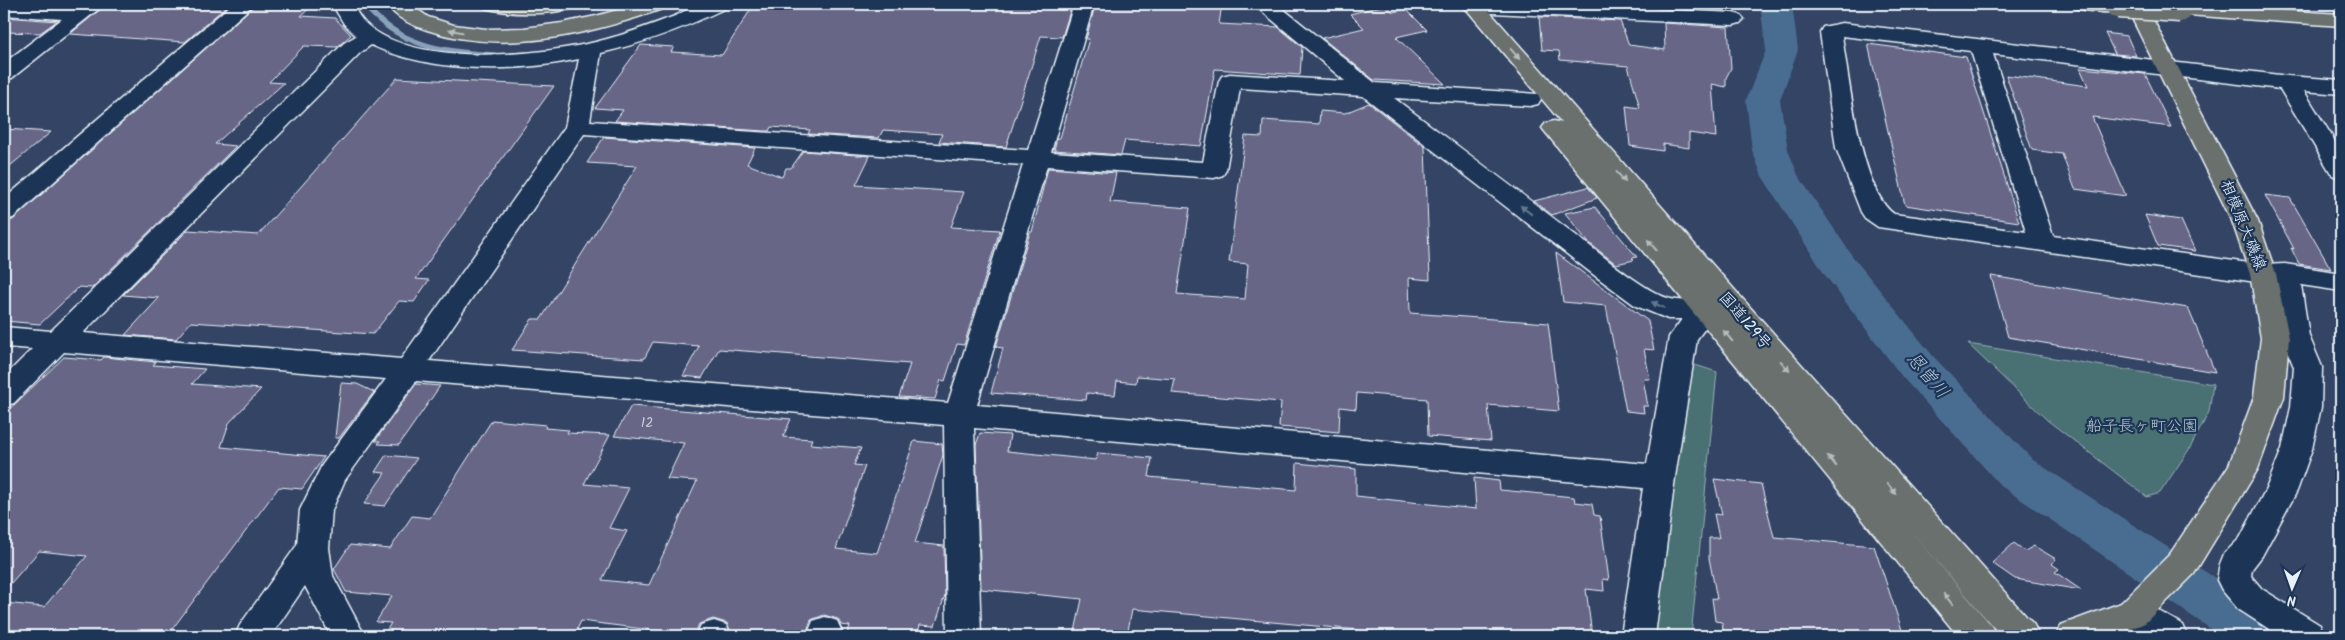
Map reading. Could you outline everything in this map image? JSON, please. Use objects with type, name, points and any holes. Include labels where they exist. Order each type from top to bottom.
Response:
[{"type":"main road","points":[[397,4],[411,14],[438,27],[474,34],[514,35],[588,26],[658,4]]},
{"type":"main road","points":[[432,4],[463,16],[511,23],[554,20],[595,12],[620,4]]},
{"type":"main road","points":[[492,4],[522,7],[567,4]]},
{"type":"main road","name":"国道129号","points":[[1466,4],[1530,99],[2022,636]]},
{"type":"main road","name":"国道129号","points":[[1466,4],[1718,306],[1979,636]]},
{"type":"main road","points":[[2083,4],[2127,5]]},
{"type":"main road","points":[[2096,4],[2341,20]]},
{"type":"main road","name":"相模原大磯線","points":[[2127,5],[2169,68],[2245,222],[2274,274],[2275,338],[2269,397],[2243,469],[2182,564],[2133,619]]},
{"type":"main road","points":[[2074,636],[2133,619]]},
{"type":"street","points":[[4,212],[244,4]]},
{"type":"street","points":[[342,4],[352,22],[371,36],[405,51],[452,61],[541,59],[591,50],[681,22],[719,4]]},
{"type":"street","points":[[964,636],[957,426],[959,415],[1084,4]]},
{"type":"street","points":[[1265,4],[1368,88],[1603,269],[1646,299],[1668,310],[1718,306]]},
{"type":"street","points":[[1466,4],[1733,19]]},
{"type":"street","points":[[4,9],[88,9]]},
{"type":"street","points":[[4,73],[88,9]]},
{"type":"street","points":[[2341,87],[2288,83],[1842,29],[1831,32],[1848,148],[1874,212],[1887,221],[2341,282]]},
{"type":"street","points":[[4,395],[352,48],[371,36]]},
{"type":"street","points":[[1980,46],[2042,242]]},
{"type":"street","points":[[348,636],[317,577],[312,548],[316,510],[333,474],[409,369],[576,127],[591,50]]},
{"type":"street","points":[[576,127],[1214,170],[1230,81],[1530,99]]},
{"type":"street","points":[[2288,83],[2341,170]]},
{"type":"street","points":[[2274,274],[2293,313],[2295,336],[2308,366],[2306,407],[2297,449],[2282,491],[2251,547],[2236,564],[2234,580],[2250,599],[2308,636]]},
{"type":"street","points":[[1638,636],[1660,477],[1683,338],[1718,306]]},
{"type":"street","points":[[4,336],[959,415],[1660,477]]},
{"type":"street","points":[[252,636],[312,548]]},
{"type":"street","points":[[2133,619],[2171,636]]},
{"type":"green space","name":"船子長ヶ町公園","points":[[1968,344],[2213,384],[2209,412],[2190,448],[2160,493],[2147,497],[2047,420]]},
{"type":"green space","points":[[1692,364],[1717,372],[1691,636],[1650,636],[1681,380]]},
{"type":"building","points":[[107,4],[229,4],[185,42],[70,34]]},
{"type":"building","points":[[256,4],[314,4],[301,16],[335,18],[351,35],[337,47],[304,46],[269,82],[284,83],[215,144],[236,146],[92,288],[79,287],[40,324],[4,321],[4,225],[14,219]]},
{"type":"building","points":[[754,4],[1072,5],[1062,37],[1041,36],[1006,147],[939,142],[942,134],[883,130],[879,138],[808,134],[810,130],[771,127],[769,131],[764,131],[615,121],[623,110],[595,108],[641,45],[674,47],[671,52],[722,55]]},
{"type":"building","points":[[1099,4],[1222,4],[1219,24],[1278,27],[1302,47],[1300,75],[1215,69],[1201,146],[1125,140],[1121,155],[1054,150],[1057,138],[1060,138],[1089,39],[1086,39],[1095,6]]},
{"type":"building","points":[[1385,5],[1393,12],[1406,9],[1427,30],[1396,37],[1445,84],[1374,80],[1322,38],[1364,28],[1350,14]]},
{"type":"building","points":[[4,17],[57,21],[40,33],[4,32]]},
{"type":"building","points":[[1539,17],[1620,21],[1629,45],[1665,50],[1664,23],[1728,27],[1731,68],[1726,78],[1726,87],[1712,84],[1716,137],[1689,133],[1689,148],[1663,144],[1663,151],[1630,146],[1626,106],[1640,108],[1628,66],[1560,60],[1559,51],[1542,50]]},
{"type":"building","points":[[2105,33],[2127,36],[2136,56],[2115,54]]},
{"type":"building","points":[[1868,44],[1966,57],[2019,222],[1905,205]]},
{"type":"building","points":[[2080,68],[2145,74],[2171,127],[2092,117],[2126,196],[2075,189],[2062,154],[2032,150],[2006,75],[2088,86]]},
{"type":"building","points":[[397,78],[554,86],[416,279],[429,280],[414,302],[399,301],[373,334],[191,322],[176,339],[125,335],[159,298],[123,295],[188,230],[258,235]]},
{"type":"building","points":[[1369,103],[1425,147],[1430,280],[1409,278],[1410,313],[1548,323],[1559,411],[1488,405],[1491,441],[1428,436],[1427,399],[1357,393],[1356,409],[1340,407],[1339,432],[1279,427],[1281,402],[1172,393],[1175,379],[1137,376],[1136,383],[1117,381],[1115,395],[1087,393],[1086,400],[991,393],[1003,348],[996,347],[1030,232],[1032,232],[1048,168],[1116,173],[1110,202],[1190,208],[1177,294],[1245,299],[1248,264],[1229,262],[1245,136],[1262,137],[1263,120],[1319,124],[1320,111],[1345,113]]},
{"type":"building","points":[[4,129],[51,132],[4,171]]},
{"type":"building","points":[[604,137],[755,148],[747,164],[782,177],[786,168],[791,168],[803,151],[870,156],[856,185],[964,192],[951,227],[1000,230],[964,345],[957,344],[945,381],[941,380],[935,399],[899,397],[910,364],[719,349],[702,378],[683,376],[699,346],[653,342],[644,359],[512,350],[532,319],[541,319],[637,166],[587,163]]},
{"type":"building","points":[[1588,187],[1597,198],[1552,215],[1534,201]]},
{"type":"building","points":[[2265,195],[2290,198],[2331,269],[2299,264],[2291,248],[2294,249]]},
{"type":"building","points":[[1595,207],[1637,257],[1632,258],[1634,260],[1616,264],[1588,242],[1565,213]]},
{"type":"building","points":[[2145,215],[2181,220],[2195,251],[2158,246]]},
{"type":"building","points":[[1556,253],[1648,321],[1654,350],[1644,349],[1650,379],[1643,379],[1648,406],[1643,406],[1644,413],[1626,411],[1606,306],[1563,302]]},
{"type":"building","points":[[1991,276],[2188,308],[2215,372],[2008,337]]},
{"type":"building","points":[[64,357],[101,360],[104,357],[156,362],[153,365],[205,369],[192,384],[261,389],[229,423],[221,447],[324,457],[302,489],[279,487],[167,636],[4,636],[4,603],[44,607],[87,556],[39,551],[4,591],[4,413]]},
{"type":"building","points":[[341,383],[357,384],[374,392],[339,438],[335,438]]},
{"type":"building","points":[[416,384],[440,386],[399,445],[378,444],[380,441],[375,441]]},
{"type":"building","points":[[631,406],[791,419],[783,437],[812,439],[810,444],[861,448],[854,465],[865,466],[836,549],[877,553],[914,441],[942,444],[943,455],[915,543],[944,546],[945,595],[935,626],[920,625],[917,636],[846,636],[850,626],[841,625],[838,619],[824,615],[811,620],[805,636],[733,636],[727,623],[713,619],[699,624],[694,636],[648,636],[651,630],[581,621],[574,636],[383,636],[391,623],[376,622],[392,596],[346,592],[334,569],[350,545],[390,549],[412,516],[430,518],[492,420],[546,425],[545,428],[569,430],[567,433],[610,435],[584,484],[629,488],[609,528],[627,531],[602,580],[649,585],[697,481],[667,479],[684,443],[614,436]]},
{"type":"building","points":[[980,433],[1010,435],[1007,451],[1096,460],[1098,453],[1152,458],[1149,477],[1296,490],[1297,463],[1356,469],[1356,496],[1476,509],[1474,478],[1499,481],[1500,490],[1574,497],[1575,502],[1592,504],[1594,515],[1600,516],[1609,580],[1603,579],[1604,591],[1586,589],[1592,635],[1571,632],[1572,636],[1423,636],[1132,609],[1127,636],[1074,636],[1082,599],[981,589],[976,445]]},
{"type":"building","points":[[386,455],[417,458],[385,506],[364,504],[385,473],[375,472]]},
{"type":"building","points":[[1714,479],[1761,484],[1774,537],[1874,546],[1904,636],[1724,636],[1722,622],[1715,621],[1712,598],[1717,599],[1709,558],[1709,538],[1719,538],[1714,514],[1722,515]]},
{"type":"building","points":[[2014,543],[2025,551],[2034,546],[2056,559],[2052,564],[2059,569],[2055,572],[2081,590],[2015,579],[1992,563]]},
{"type":"waterway","points":[[364,4],[377,18],[407,38],[439,49],[494,55]]},
{"type":"waterway","name":"恩曽川","points":[[1776,4],[1782,50],[1763,100],[1770,150],[1780,176],[1839,266],[1918,367],[2017,473],[2262,636]]}]
